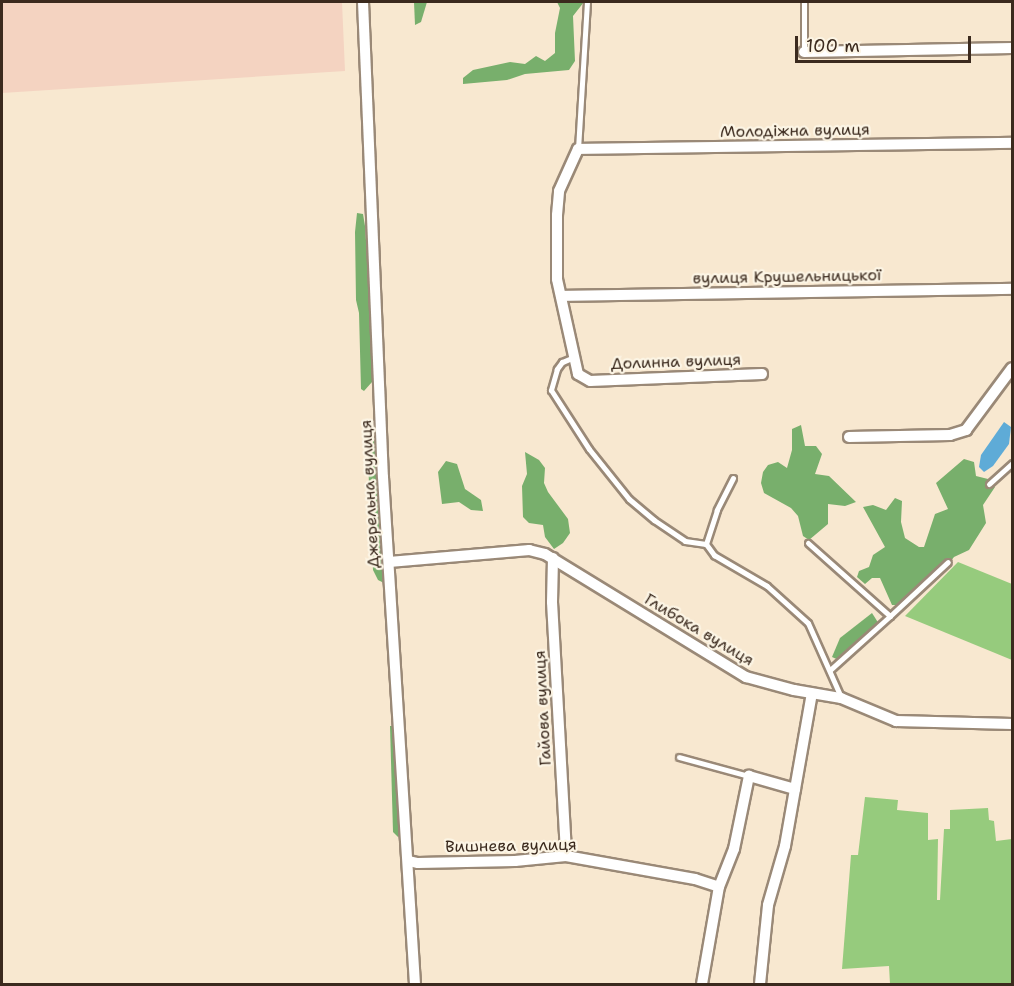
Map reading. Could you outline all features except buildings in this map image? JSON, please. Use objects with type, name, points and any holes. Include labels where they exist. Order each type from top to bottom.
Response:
[{"type":"street","name":"Джерельна вулиця","points":[[363,2],[372,258],[415,984]]},
{"type":"street","points":[[804,52],[1012,48]]},
{"type":"street","name":"Молодіжна вулиця","points":[[579,149],[1012,142]]},
{"type":"street","points":[[575,357],[557,279],[559,191],[579,149]]},
{"type":"street","name":"вулиця Крушельницької","points":[[561,296],[1012,289]]},
{"type":"street","name":"Долинна вулиця","points":[[575,357],[578,374],[590,381],[762,374]]},
{"type":"street","points":[[849,437],[950,435],[966,430],[1012,368]]},
{"type":"street","name":"Глибока вулиця","points":[[389,562],[529,550],[553,558],[746,677],[841,698],[896,721],[1012,724]]},
{"type":"street","name":"Гайова вулиця","points":[[553,558],[552,602],[566,856]]},
{"type":"street","points":[[760,984],[768,905],[785,846],[812,693]]},
{"type":"street","points":[[702,984],[719,887],[734,849],[749,776],[795,789]]},
{"type":"street","name":"Вишнева вулиця","points":[[409,861],[418,863],[515,861],[566,856],[695,879],[719,887]]},
{"type":"lane","points":[[579,149],[587,2]]},
{"type":"lane","points":[[804,2],[804,52]]},
{"type":"lane","points":[[575,357],[562,363],[557,369],[551,390],[589,449],[629,499],[654,520],[685,541],[706,544],[714,555],[766,586],[792,606],[808,623],[841,698]]},
{"type":"lane","points":[[989,484],[1012,463]]},
{"type":"lane","points":[[706,544],[717,510],[733,478]]},
{"type":"lane","points":[[808,543],[890,616]]},
{"type":"lane","points":[[830,670],[948,562]]},
{"type":"lane","points":[[679,758],[749,776]]},
{"type":"shaded area","points":[[2,2],[342,2],[345,71],[2,93]]},
{"type":"green space","points":[[414,2],[427,2],[421,22],[415,25]]},
{"type":"green space","points":[[557,2],[584,2],[573,16],[575,61],[569,70],[463,84],[463,78],[473,70],[510,62],[525,64],[536,56],[545,61],[555,53],[555,33],[560,8]]},
{"type":"green space","points":[[357,213],[363,214],[365,226],[375,367],[372,382],[364,391],[361,389],[359,313],[356,300]]},
{"type":"green space","points":[[801,425],[805,446],[816,446],[822,454],[815,474],[829,476],[856,502],[845,506],[828,504],[828,524],[809,540],[803,536],[798,516],[791,508],[764,493],[761,483],[763,472],[768,465],[778,462],[787,468],[792,450],[792,429]]},
{"type":"green space","points":[[372,435],[377,447],[388,573],[384,583],[378,580],[373,570],[367,440]]},
{"type":"green space","points":[[525,452],[539,460],[545,468],[544,483],[548,492],[568,519],[570,533],[563,543],[554,549],[545,537],[543,525],[529,523],[523,517],[522,486],[527,474]]},
{"type":"green space","points":[[964,459],[974,462],[976,476],[988,479],[995,487],[983,505],[986,523],[969,550],[954,557],[940,575],[925,584],[902,605],[892,605],[880,578],[872,578],[865,584],[857,577],[859,571],[869,567],[873,555],[885,547],[863,507],[873,505],[886,510],[895,498],[902,501],[901,522],[905,538],[919,547],[924,547],[935,514],[948,509],[936,483]]},
{"type":"green space","points":[[446,461],[457,464],[465,489],[481,500],[483,511],[471,510],[459,502],[442,504],[438,472]]},
{"type":"green space","points":[[958,562],[1012,584],[1012,660],[905,616]]},
{"type":"green space","points":[[872,613],[879,624],[841,661],[832,657],[840,638]]},
{"type":"green space","points":[[390,726],[394,726],[401,835],[398,837],[393,832]]},
{"type":"green space","points":[[865,797],[898,800],[897,810],[928,813],[928,840],[938,839],[937,900],[940,900],[944,829],[950,829],[950,810],[988,808],[989,820],[994,821],[996,841],[1012,839],[1012,984],[890,984],[889,966],[842,969],[851,855],[858,855]]},
{"type":"water","points":[[1004,422],[1011,427],[1009,444],[993,466],[984,472],[979,467],[981,455]]}]
